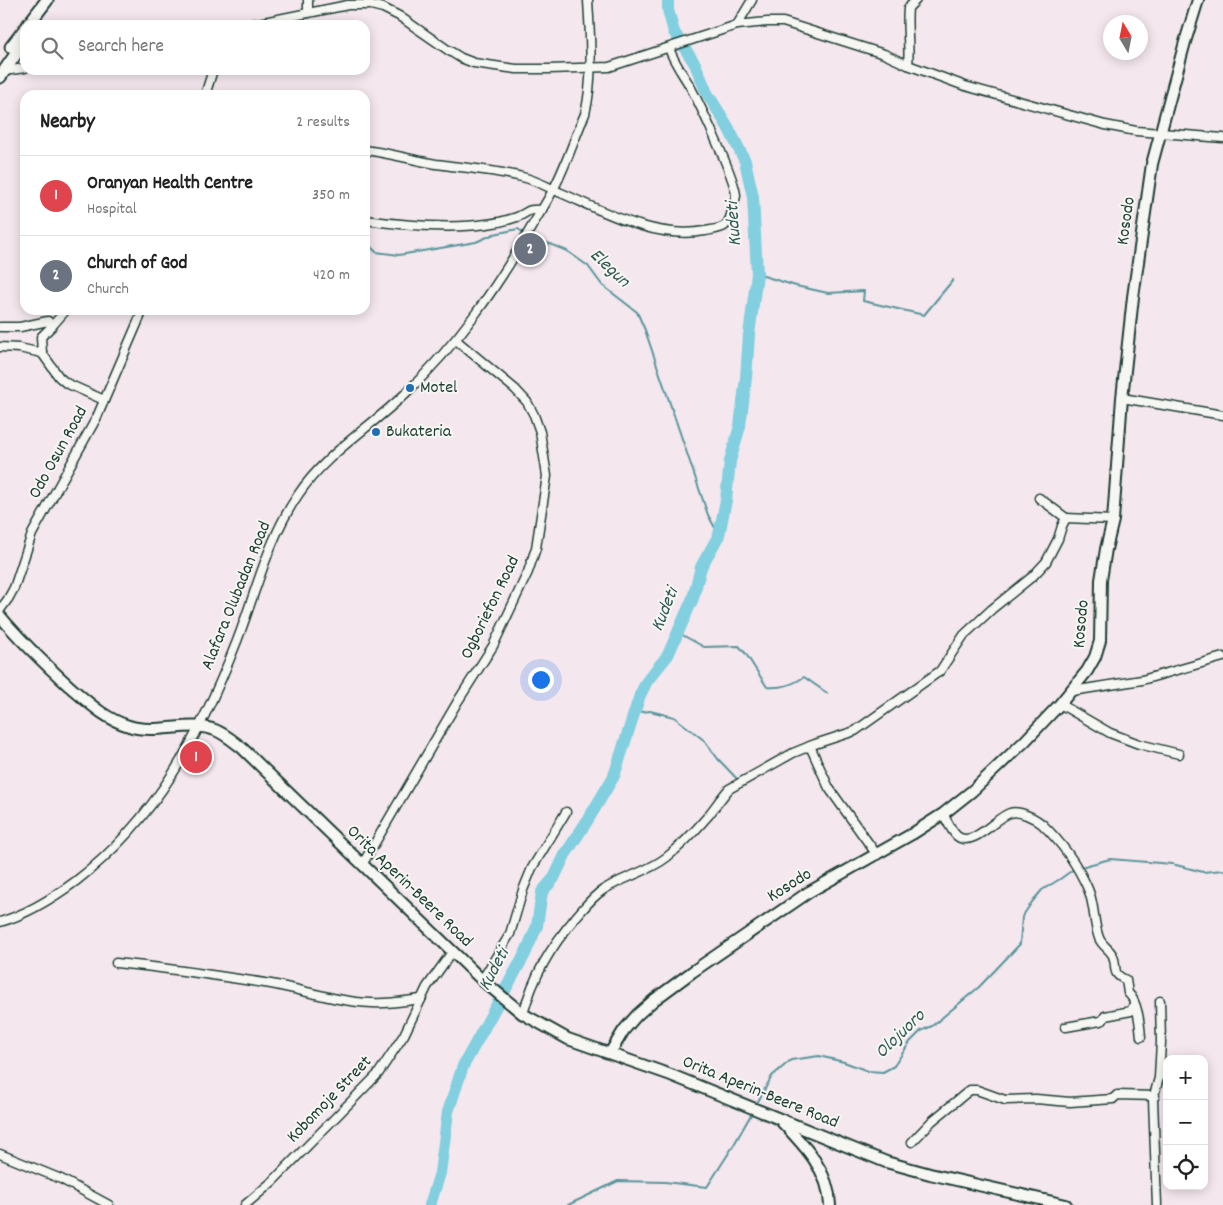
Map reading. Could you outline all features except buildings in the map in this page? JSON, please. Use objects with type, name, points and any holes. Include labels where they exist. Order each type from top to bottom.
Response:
[{"type":"highway","points":[[32,20],[47,0]]},
{"type":"highway","points":[[41,20],[56,0]]},
{"type":"highway","points":[[1,71],[20,38]]},
{"type":"highway","points":[[1,71],[20,47]]},
{"type":"main road","name":"Kosodo","points":[[610,1053],[624,1030],[654,1000],[801,897],[877,855],[943,814],[990,776],[1072,691],[1095,657],[1100,641],[1101,580],[1113,520],[1122,398],[1136,268],[1152,164],[1159,133],[1198,0]]},
{"type":"main road","name":"Orita Aperin-Beere Road","points":[[0,616],[42,662],[104,715],[130,727],[145,730],[199,727],[216,731],[241,747],[482,980],[524,1014],[568,1039],[671,1075],[886,1162],[1066,1205]]},
{"type":"main road","points":[[780,1120],[802,1142],[815,1159],[830,1190],[830,1205]]},
{"type":"street","points":[[308,0],[308,13]]},
{"type":"street","name":"Alafara Olubadan Road","points":[[0,922],[14,918],[61,893],[117,846],[159,796],[199,727],[226,667],[270,548],[297,496],[312,475],[406,394],[456,340],[501,278],[554,190],[585,114],[588,102],[590,69],[588,0]]},
{"type":"street","points":[[737,25],[752,0]]},
{"type":"street","points":[[908,65],[908,8],[916,0]]},
{"type":"street","points":[[273,20],[348,6],[371,5],[383,8],[399,16],[461,58],[474,63],[516,69],[590,69],[624,63],[737,25],[783,22],[884,54],[965,86],[1104,125],[1136,131],[1223,138]]},
{"type":"street","points":[[370,151],[524,177],[606,213],[654,229],[677,233],[723,228],[730,222],[736,195],[728,170],[691,89],[678,70],[673,47]]},
{"type":"street","points":[[1,71],[20,69]]},
{"type":"street","points":[[207,90],[212,75]]},
{"type":"street","points":[[370,220],[471,225],[489,224],[520,216],[525,211],[531,209],[542,210]]},
{"type":"street","points":[[62,315],[41,337],[42,354],[59,377],[66,383],[104,400]]},
{"type":"street","name":"Odo Osun Road","points":[[0,610],[14,588],[32,534],[93,424],[141,315]]},
{"type":"street","points":[[0,327],[48,321],[52,326]]},
{"type":"street","name":"Ogboriefon Road","points":[[362,865],[458,701],[493,646],[528,572],[536,548],[546,484],[546,467],[540,432],[534,416],[527,402],[515,389],[456,340]]},
{"type":"street","points":[[0,346],[19,348],[42,354]]},
{"type":"street","points":[[1122,398],[1223,415]]},
{"type":"street","points":[[1039,498],[1066,518],[1113,520]]},
{"type":"street","points":[[524,1014],[533,984],[552,948],[587,904],[600,891],[666,858],[684,842],[729,789],[778,761],[810,746],[854,731],[940,671],[964,634],[1033,576],[1046,562],[1066,518]]},
{"type":"street","points":[[1072,691],[1142,680],[1223,657]]},
{"type":"street","points":[[1060,704],[1110,733],[1139,744],[1179,754]]},
{"type":"street","points":[[810,746],[829,788],[877,855]]},
{"type":"street","points":[[482,980],[510,934],[523,890],[532,868],[566,812]]},
{"type":"street","points":[[943,814],[958,837],[964,839],[975,837],[1008,813],[1016,812],[1040,823],[1064,849],[1084,880],[1093,905],[1100,942],[1113,955],[1118,977],[1126,980],[1128,993],[1132,996],[1139,1020],[1141,1037]]},
{"type":"street","name":"Kobomoje Street","points":[[245,1205],[273,1181],[378,1074],[404,1035],[421,999],[452,952]]},
{"type":"street","points":[[116,963],[272,985],[308,994],[370,1003],[421,999]]},
{"type":"street","points":[[1157,1205],[1153,1099],[1159,1078],[1162,1042],[1160,1001]]},
{"type":"street","points":[[1066,1027],[1100,1021],[1105,1016],[1126,1014],[1132,1011],[1134,1004]]},
{"type":"street","points":[[912,1142],[932,1120],[970,1090],[977,1090],[995,1098],[1070,1102],[1113,1099],[1117,1095],[1155,1096]]},
{"type":"street","points":[[0,1154],[60,1179],[109,1205]]},
{"type":"waterway","name":"Kudeti","points":[[430,1205],[440,1173],[448,1112],[463,1066],[525,954],[537,926],[542,892],[554,878],[565,855],[614,776],[640,695],[647,681],[668,655],[693,598],[701,567],[719,535],[726,500],[730,461],[740,426],[757,274],[753,197],[745,161],[728,127],[707,93],[695,64],[674,32],[668,10],[668,0]]},
{"type":"waterway","name":"Elegun","points":[[370,246],[376,252],[399,255],[476,242],[494,234],[518,229],[526,234]]},
{"type":"waterway","name":"Elegun","points":[[530,236],[567,251],[588,266],[602,285],[637,312],[645,330],[708,515],[719,535]]},
{"type":"waterway","points":[[757,274],[796,286],[828,293],[864,291],[863,301],[924,315],[953,280]]},
{"type":"waterway","points":[[677,632],[704,647],[739,646],[767,687],[787,685],[804,677],[827,693]]},
{"type":"waterway","points":[[634,713],[650,711],[674,717],[705,741],[718,759],[739,781]]},
{"type":"waterway","name":"Olojuoro","points":[[1081,867],[1110,859],[1172,864],[1203,872],[1223,870]]},
{"type":"waterway","name":"Olojuoro","points":[[756,1105],[772,1076],[791,1060],[819,1056],[844,1062],[868,1071],[883,1072],[894,1066],[910,1042],[921,1031],[932,1026],[979,987],[1020,944],[1022,917],[1032,902],[1042,890],[1074,869]]},
{"type":"waterway","name":"Olojuoro","points":[[568,1205],[618,1181],[665,1182],[707,1187],[753,1111]]},
{"type":"place","name":"Church of God","points":[[530,249]]},
{"type":"place","name":"Motel","points":[[410,388]]},
{"type":"place","name":"Bukateria","points":[[376,432]]},
{"type":"place","name":"Oranyan Health Centre","points":[[196,757]]}]
